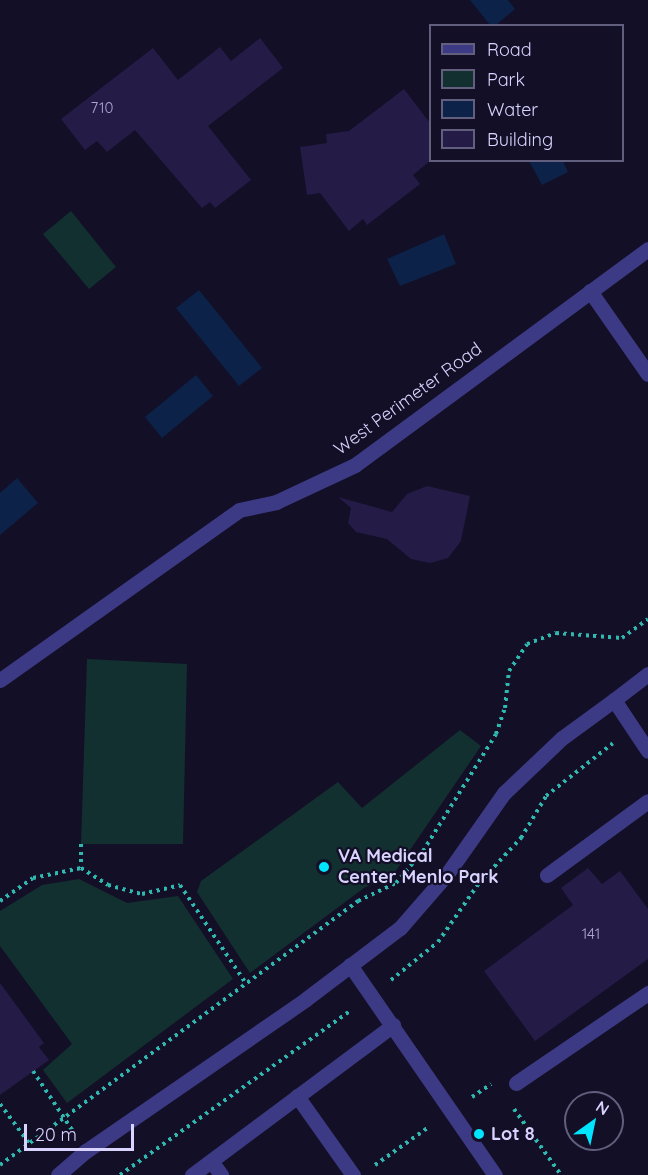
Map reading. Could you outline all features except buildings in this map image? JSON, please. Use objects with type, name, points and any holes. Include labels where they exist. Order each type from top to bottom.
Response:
[{"type":"lane","name":"West Perimeter Road","points":[[0,680],[239,510],[276,502],[355,465],[648,249]]},
{"type":"lane","points":[[590,291],[648,374]]},
{"type":"lane","points":[[58,1175],[86,1151],[400,928],[447,874],[504,793],[562,738],[648,674]]},
{"type":"lane","points":[[614,700],[648,751]]},
{"type":"lane","points":[[547,875],[648,801]]},
{"type":"lane","points":[[350,965],[495,1175]]},
{"type":"lane","points":[[516,1083],[648,993]]},
{"type":"lane","points":[[192,1175],[393,1025]]},
{"type":"lane","points":[[297,1096],[353,1175]]},
{"type":"lane","points":[[212,1162],[221,1175]]},
{"type":"path","points":[[0,1165],[63,1116],[247,985],[358,901],[396,883],[417,859],[496,734],[505,708],[509,671],[527,644],[556,633],[622,638],[648,619]]},
{"type":"path","points":[[120,1175],[371,994],[438,942],[479,883],[521,838],[546,796],[632,727]]},
{"type":"path","points":[[81,844],[81,868]]},
{"type":"path","points":[[0,901],[33,878],[81,868],[108,885],[142,894],[180,885],[247,985]]},
{"type":"path","points":[[33,1071],[86,1151]]},
{"type":"path","points":[[370,1169],[495,1082],[501,1091]]},
{"type":"path","points":[[508,1100],[561,1175]]},
{"type":"path","points":[[0,1104],[29,1143]]},
{"type":"green space","points":[[71,211],[116,267],[89,289],[43,234]]},
{"type":"green space","points":[[87,659],[187,664],[183,844],[81,844]]},
{"type":"green space","points":[[460,730],[481,746],[395,872],[364,888],[250,973],[197,892],[201,881],[338,782],[362,808]]},
{"type":"green space","points":[[79,879],[127,903],[178,896],[233,979],[67,1103],[43,1070],[72,1044],[0,946],[0,911],[42,885]]},
{"type":"water","points":[[470,0],[508,0],[515,9],[497,24],[489,24]]},
{"type":"water","points":[[530,162],[563,162],[568,172],[542,185]]},
{"type":"water","points":[[444,234],[456,264],[400,286],[387,259]]},
{"type":"water","points":[[199,290],[262,368],[239,386],[176,308]]},
{"type":"water","points":[[196,375],[213,396],[162,438],[145,417]]},
{"type":"water","points":[[17,478],[38,503],[0,535],[0,493]]},
{"type":"place","name":"VA Medical Center Menlo Park","points":[[324,867]]},
{"type":"place","name":"Lot 8","points":[[479,1134]]}]
